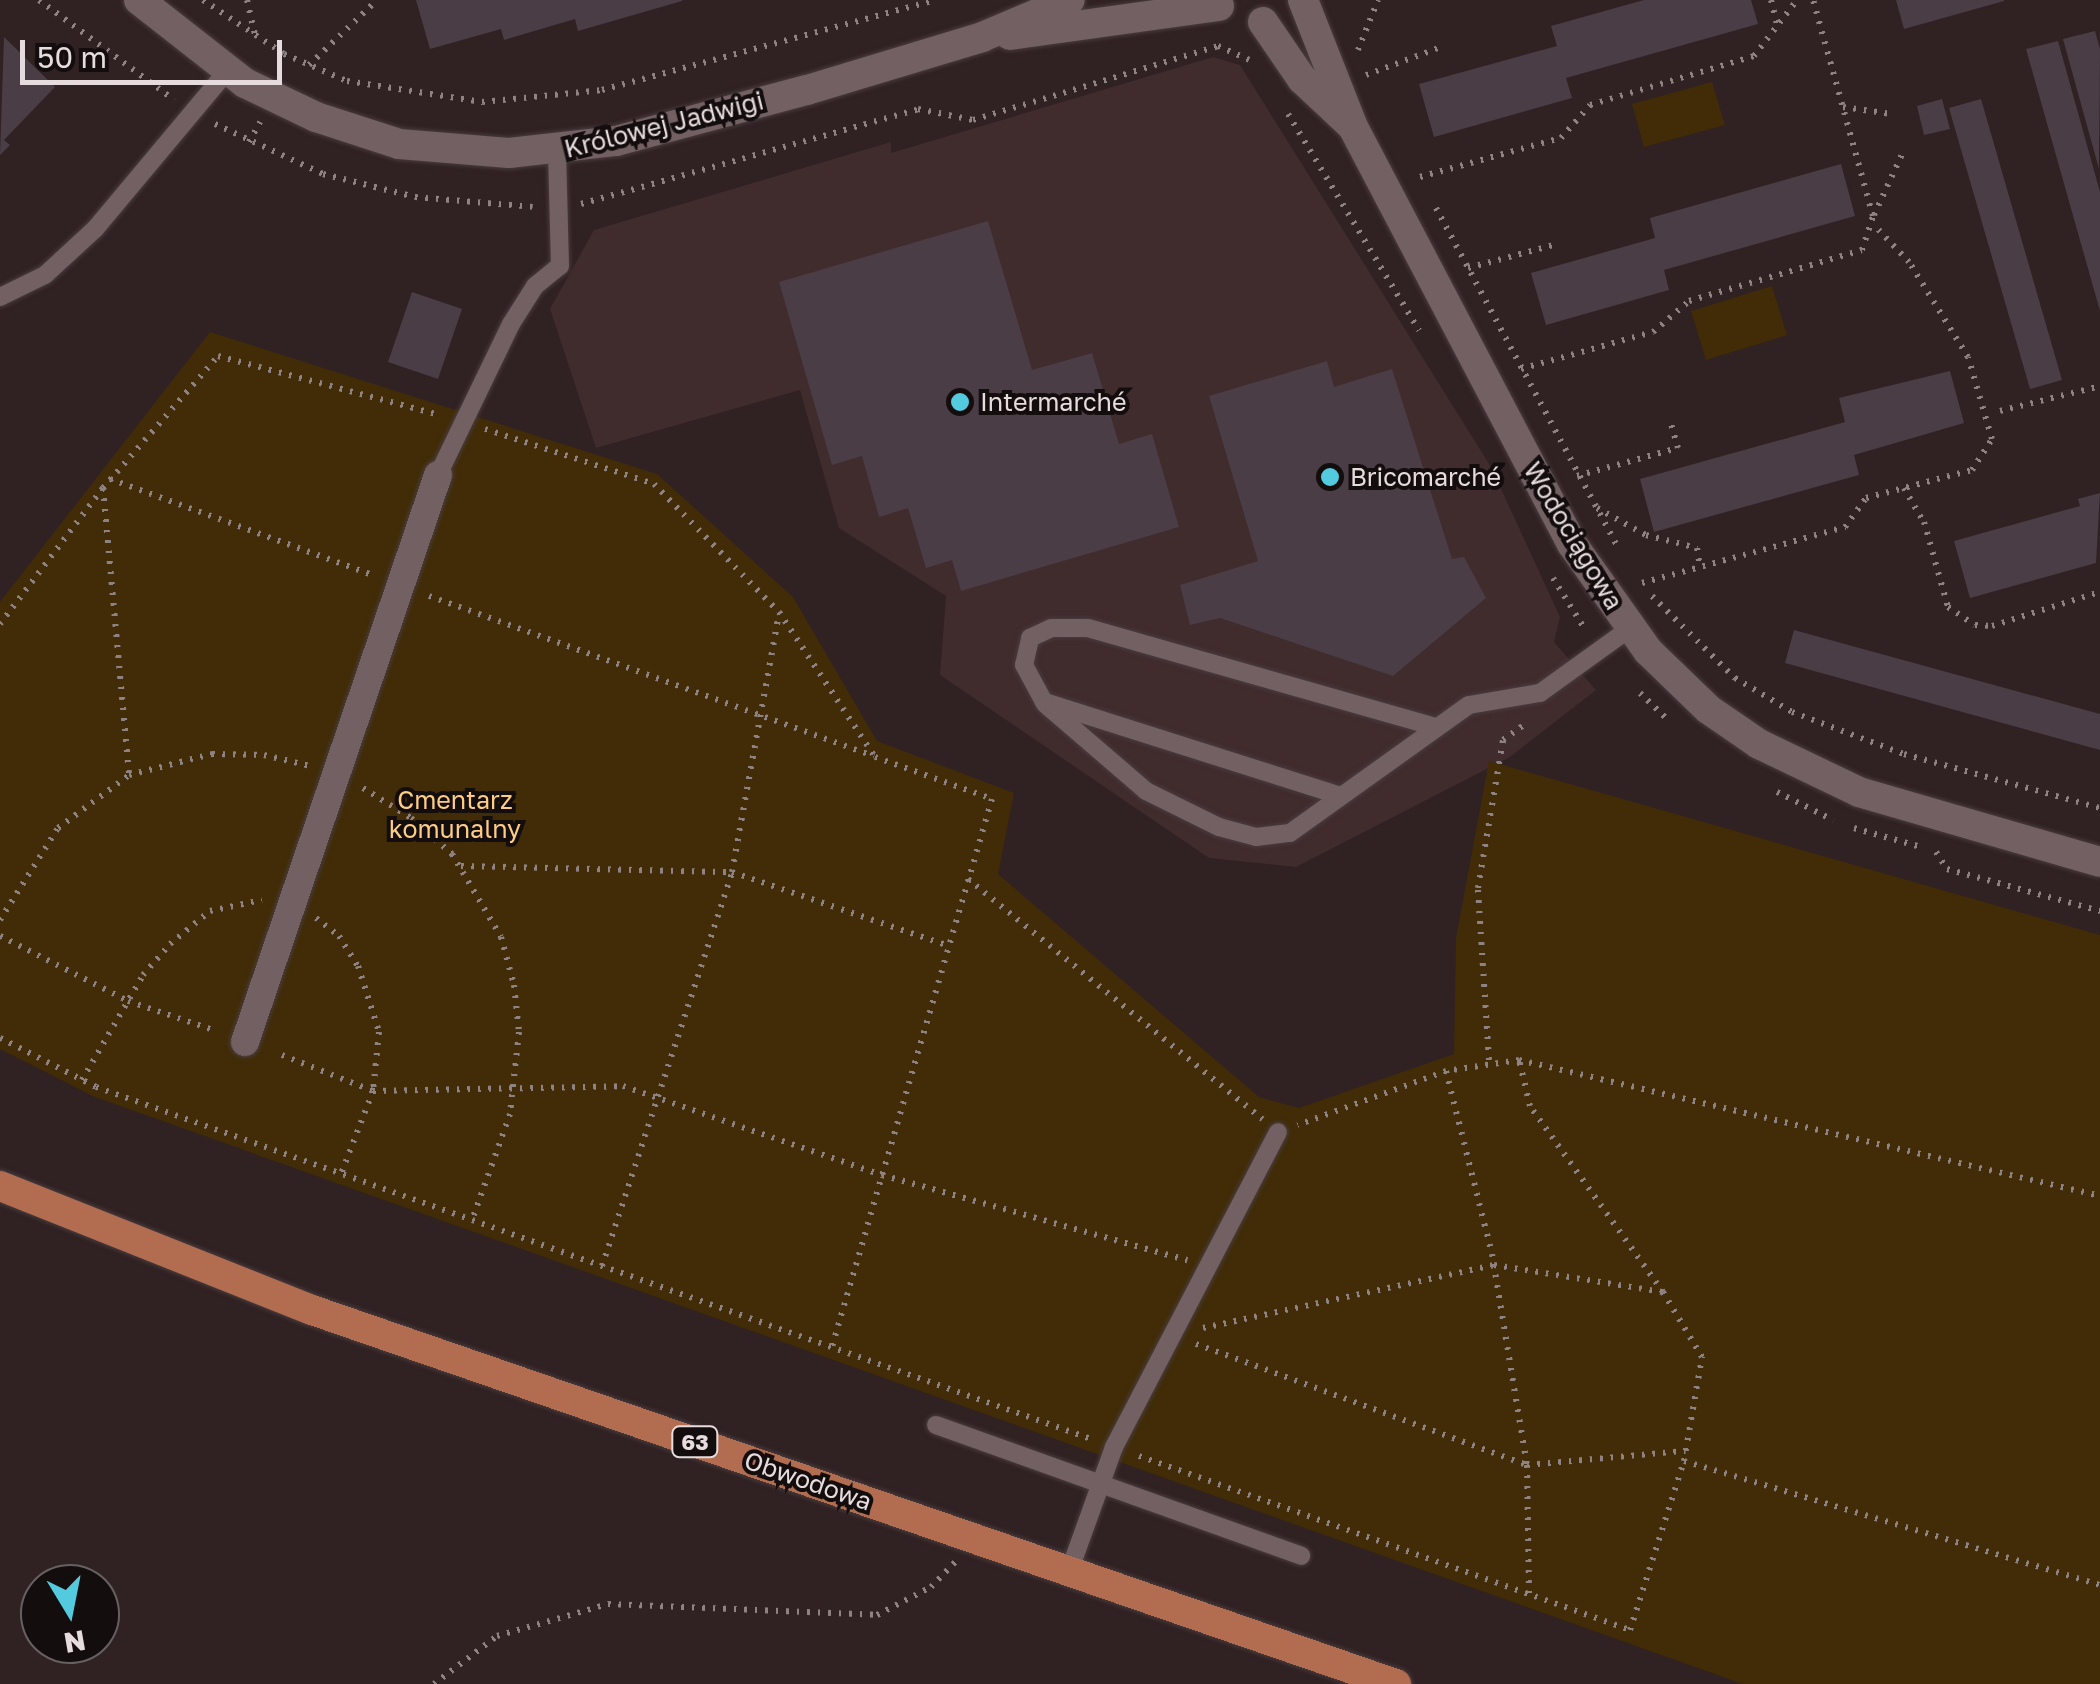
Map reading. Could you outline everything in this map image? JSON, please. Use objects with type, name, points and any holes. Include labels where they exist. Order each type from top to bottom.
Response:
[{"type":"main road","name":"Obwodowa","points":[[0,1186],[312,1310],[1396,1684]]},
{"type":"street","name":"Królowej Jadwigi","points":[[139,0],[227,71],[300,110],[399,144],[469,153],[556,152],[616,141],[982,37],[1070,0]]},
{"type":"street","points":[[1217,3],[1263,22],[1303,0]]},
{"type":"street","name":"Wodociągowa","points":[[1303,0],[1353,127],[1572,544],[1630,629],[1708,709],[1803,766],[1858,792],[2100,862]]},
{"type":"street","name":"Królowej Jadwigi","points":[[982,37],[1217,3]]},
{"type":"street","name":"Wodociągowa","points":[[1263,22],[1302,80],[1353,127]]},
{"type":"street","points":[[244,1042],[438,475]]},
{"type":"lane","points":[[0,297],[45,275],[95,229],[196,113],[227,71]]},
{"type":"lane","points":[[438,475],[460,420],[535,286],[560,266],[556,152]]},
{"type":"lane","points":[[1435,727],[1088,628],[1050,628],[1030,638],[1024,664],[1044,702],[1146,791],[1219,827],[1256,837],[1290,833],[1469,705],[1540,693],[1630,629]]},
{"type":"lane","points":[[1044,702],[1341,796]]},
{"type":"lane","points":[[1069,1572],[1114,1447],[1278,1132]]},
{"type":"lane","points":[[936,1425],[1301,1556]]},
{"type":"path","points":[[39,0],[134,76],[196,113],[323,174],[414,197],[557,208],[918,108],[973,120],[1218,46],[1258,66]]},
{"type":"path","points":[[203,0],[256,39],[309,66],[392,92],[518,102],[602,90],[936,0]]},
{"type":"path","points":[[247,0],[256,39]]},
{"type":"path","points":[[309,66],[377,0]]},
{"type":"path","points":[[1375,92],[1357,54],[1378,0]]},
{"type":"path","points":[[1770,0],[1778,25]]},
{"type":"path","points":[[1420,177],[1561,138],[1590,105],[1754,56],[1797,0]]},
{"type":"path","points":[[1521,369],[1653,332],[1688,301],[1862,250],[1875,226],[1874,216],[1813,0]]},
{"type":"path","points":[[1366,75],[1441,46]]},
{"type":"path","points":[[1843,107],[1892,114]]},
{"type":"path","points":[[1874,216],[1902,154]]},
{"type":"path","points":[[1411,160],[1593,506],[1628,563]]},
{"type":"path","points":[[1642,584],[1845,527],[1866,498],[1972,470],[1992,438],[1968,357],[1909,262],[1875,226]]},
{"type":"path","points":[[1468,268],[1554,245]]},
{"type":"path","points":[[0,624],[110,479],[218,356],[460,420],[654,484],[780,612],[875,756]]},
{"type":"path","points":[[2000,411],[2100,386]]},
{"type":"path","points":[[1577,476],[1678,448],[1671,423]]},
{"type":"path","points":[[110,479],[992,800],[832,1347]]},
{"type":"path","points":[[103,488],[129,775]]},
{"type":"path","points":[[1904,488],[1924,522],[1948,607],[1975,625],[1992,626],[2100,592]]},
{"type":"path","points":[[1593,506],[1646,535],[1697,548],[1700,567]]},
{"type":"path","points":[[1634,573],[1735,678],[1792,712],[1904,754],[2100,808]]},
{"type":"path","points":[[602,1266],[732,872],[758,713],[780,612]]},
{"type":"path","points":[[1489,1060],[1478,888],[1503,740],[1537,715]]},
{"type":"path","points":[[460,866],[732,872],[949,946]]},
{"type":"path","points":[[968,880],[1278,1132],[1446,1071],[1489,1060],[1519,1060],[2100,1196]]},
{"type":"path","points":[[0,936],[128,1001],[214,1030]]},
{"type":"path","points":[[0,1038],[96,1087],[1630,1630],[1684,1461],[1702,1357],[1663,1292],[1530,1106],[1519,1060]]},
{"type":"path","points":[[282,1055],[373,1091],[623,1086],[882,1174],[1208,1266]]},
{"type":"path","points":[[1446,1071],[1494,1266],[1527,1465],[1529,1594]]},
{"type":"path","points":[[1172,1335],[1494,1266],[1663,1292]]},
{"type":"path","points":[[1172,1335],[1527,1465],[1686,1451]]},
{"type":"path","points":[[1684,1461],[2100,1585]]},
{"type":"path","points":[[434,1684],[497,1636],[608,1604],[877,1615],[932,1587],[977,1540]]},
{"type":"shaded area","points":[[1213,57],[1240,65],[1491,467],[1560,617],[1554,642],[1596,690],[1510,757],[1296,867],[1209,858],[940,675],[946,596],[839,528],[800,390],[596,448],[550,309],[594,230],[891,142],[891,153]]},
{"type":"green space","points":[[1712,82],[1725,125],[1644,147],[1632,104]]},
{"type":"green space","points":[[1772,286],[1787,335],[1706,360],[1691,311]]},
{"type":"green space","name":"Cmentarz komunalny","points":[[210,332],[657,474],[793,597],[877,741],[1014,793],[998,874],[1259,1097],[1299,1108],[1454,1054],[1456,938],[1489,761],[2100,935],[2100,1684],[1743,1684],[95,1097],[0,1049],[0,602]]},
{"type":"building","points":[[416,0],[682,1],[578,31],[575,19],[504,40],[501,29],[430,49]]},
{"type":"building","points":[[1644,0],[1751,0],[1758,24],[1566,78],[1572,98],[1434,137],[1419,84],[1557,46],[1551,26]]},
{"type":"building","points":[[1896,0],[2004,0],[2004,1],[1904,29]]},
{"type":"building","points":[[2095,31],[2100,49],[2099,169],[2063,39]]},
{"type":"building","points":[[4,37],[55,87],[4,140],[10,145],[0,155]]},
{"type":"building","points":[[2058,41],[2100,192],[2100,311],[2026,49]]},
{"type":"building","points":[[1942,99],[1950,129],[1924,135],[1917,106]]},
{"type":"building","points":[[1981,99],[2062,380],[2030,389],[1949,108]]},
{"type":"building","points":[[1841,164],[1855,216],[1664,270],[1669,290],[1546,325],[1531,273],[1655,238],[1650,218]]},
{"type":"building","name":"Intermarché","points":[[988,221],[1032,370],[1092,353],[1119,444],[1152,434],[1179,527],[961,591],[952,560],[926,568],[908,508],[879,517],[862,456],[832,465],[779,282]]},
{"type":"building","points":[[412,292],[462,309],[438,379],[388,362]]},
{"type":"building","name":"Bricomarché","points":[[1327,361],[1334,387],[1392,369],[1452,559],[1464,557],[1486,598],[1393,676],[1220,618],[1190,625],[1180,585],[1258,561],[1209,396]]},
{"type":"building","points":[[1950,371],[1964,423],[1854,455],[1859,475],[1654,532],[1640,479],[1845,422],[1839,398]]},
{"type":"building","points":[[2100,493],[2096,563],[1970,598],[1954,541],[2080,506],[2078,499]]},
{"type":"building","points":[[1794,630],[2100,714],[2100,750],[1785,663]]},
{"type":"place","name":"Intermarché","points":[[960,402]]},
{"type":"place","name":"Bricomarché","points":[[1330,477]]}]
